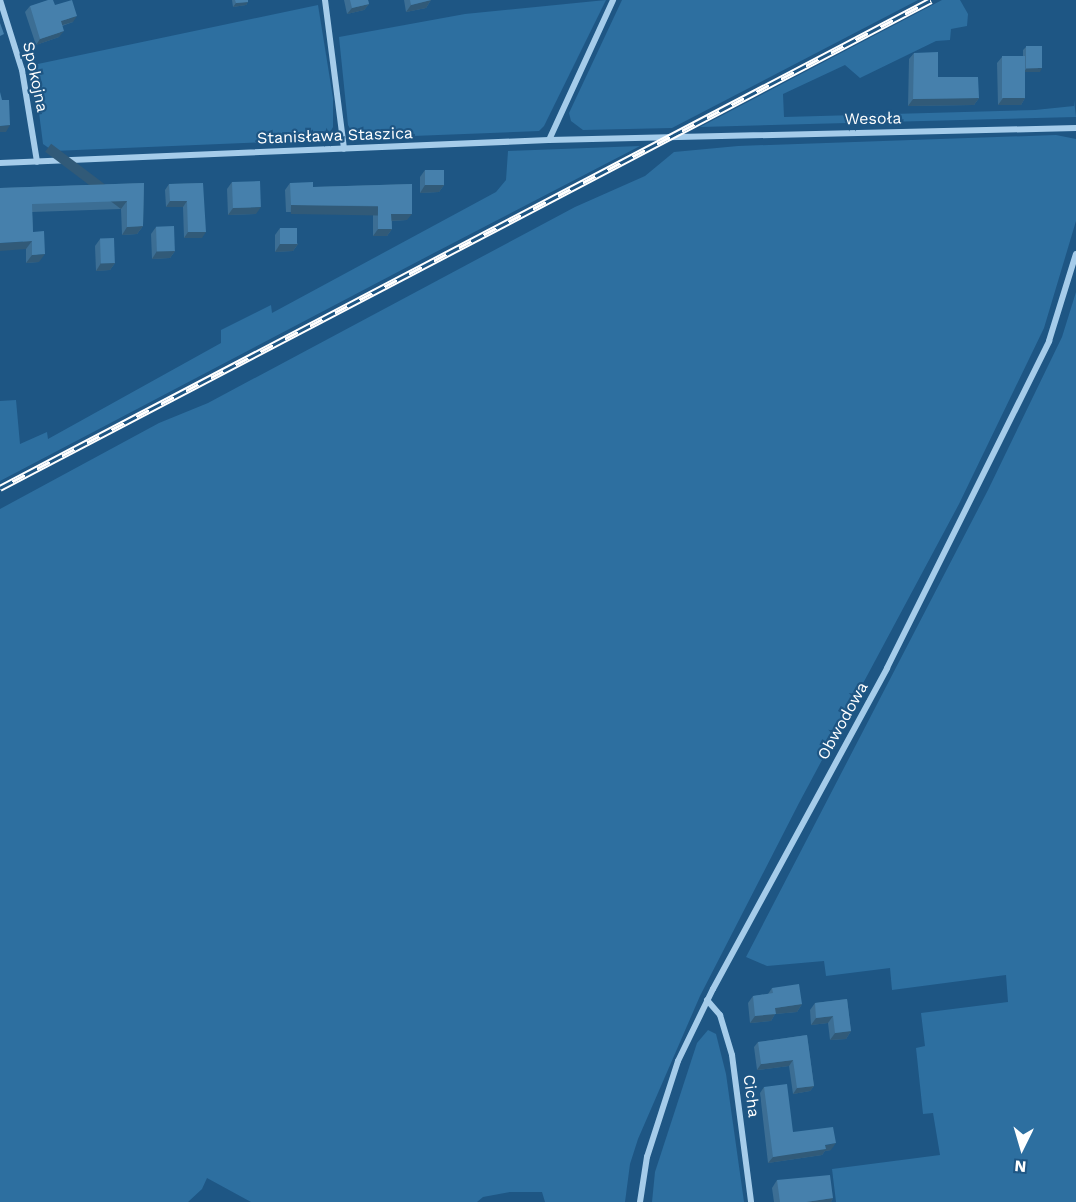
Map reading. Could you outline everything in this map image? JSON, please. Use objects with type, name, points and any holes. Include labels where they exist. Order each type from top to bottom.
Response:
[{"type":"street","name":"Spokojna","points":[[0,0],[22,70],[37,162]]},
{"type":"street","points":[[325,0],[332,38],[344,149]]},
{"type":"street","points":[[549,140],[613,0]]},
{"type":"street","name":"Wesoła","points":[[672,136],[1076,128]]},
{"type":"street","name":"Stanisława Staszica","points":[[0,163],[672,136]]},
{"type":"street","name":"Obwodowa","points":[[640,1202],[647,1156],[678,1061],[707,1000],[902,638],[1049,341],[1076,254]]},
{"type":"street","name":"Cicha","points":[[707,1000],[720,1016],[732,1055],[751,1202]]},
{"type":"shaded area","points":[[606,0],[544,126],[539,131],[361,138],[353,134],[348,125],[339,37],[465,14]]},
{"type":"shaded area","points":[[622,0],[918,0],[672,128],[583,130],[571,121],[569,113]]},
{"type":"shaded area","points":[[942,0],[960,0],[968,14],[967,26],[951,29],[950,40],[936,41],[860,78],[845,65],[783,94],[784,117],[1035,110],[1074,106],[1074,100],[1076,117],[700,127]]},
{"type":"shaded area","points":[[318,5],[333,98],[333,127],[329,134],[318,140],[53,151],[43,144],[33,65]]},
{"type":"shaded area","points":[[1056,135],[1076,139],[1076,221],[1044,328],[959,504],[799,803],[700,996],[638,1139],[630,1164],[625,1202],[545,1202],[542,1192],[510,1192],[483,1197],[477,1202],[251,1202],[207,1178],[202,1189],[188,1202],[0,1202],[0,509],[159,423],[208,403],[575,207],[645,176],[674,152],[738,146]]},
{"type":"shaded area","points":[[640,146],[0,481],[0,401],[16,400],[20,444],[47,432],[48,439],[221,343],[221,330],[271,305],[272,313],[496,192],[506,180],[508,151]]},
{"type":"shaded area","points":[[1076,292],[1076,1202],[836,1202],[832,1169],[940,1155],[933,1113],[923,1114],[916,1048],[925,1046],[921,1013],[1008,1002],[1006,975],[892,990],[890,968],[826,976],[824,961],[767,966],[746,957],[988,490],[1062,337]]},
{"type":"shaded area","points":[[708,1030],[716,1034],[726,1074],[744,1202],[652,1202],[655,1172],[697,1043]]},
{"type":"building","points":[[53,0],[55,5],[72,0],[77,16],[61,21],[64,31],[40,39],[30,6]]},
{"type":"building","points":[[235,0],[248,0],[248,2],[236,3]]},
{"type":"building","points":[[350,0],[368,0],[369,4],[352,8]]},
{"type":"building","points":[[410,0],[431,0],[411,5]]},
{"type":"building","points":[[0,23],[4,34],[0,36]]},
{"type":"building","points":[[1026,46],[1042,46],[1042,68],[1026,68]]},
{"type":"building","points":[[938,52],[938,77],[978,77],[979,98],[913,99],[914,53]]},
{"type":"building","points":[[1002,56],[1025,56],[1025,98],[1002,98]]},
{"type":"building","points":[[0,92],[2,100],[9,100],[10,125],[0,126]]},
{"type":"building","points":[[425,170],[444,170],[444,185],[425,185]]},
{"type":"building","points":[[260,181],[261,207],[233,208],[232,182]]},
{"type":"building","points":[[313,182],[313,187],[412,184],[412,214],[391,214],[392,229],[378,229],[378,206],[291,205],[290,183]]},
{"type":"building","points":[[144,183],[143,226],[127,227],[127,201],[32,204],[33,232],[44,231],[45,254],[32,255],[32,241],[0,243],[0,188]]},
{"type":"building","points":[[203,183],[206,232],[188,232],[187,201],[170,201],[169,184]]},
{"type":"building","points":[[174,226],[175,251],[157,252],[156,227]]},
{"type":"building","points":[[280,228],[297,228],[297,244],[280,244]]},
{"type":"building","points":[[100,238],[114,238],[115,263],[101,263]]},
{"type":"building","points":[[799,984],[802,1004],[775,1008],[776,1014],[755,1016],[753,996],[773,993],[772,988]]},
{"type":"building","points":[[847,999],[851,1031],[835,1033],[833,1016],[816,1018],[815,1003]]},
{"type":"building","points":[[807,1035],[814,1086],[797,1088],[793,1060],[761,1064],[758,1042]]},
{"type":"building","points":[[787,1084],[793,1132],[833,1127],[836,1143],[825,1145],[826,1149],[773,1157],[764,1087]]},
{"type":"building","points":[[830,1175],[833,1198],[806,1202],[780,1202],[777,1180]]},
{"type":"railway","points":[[0,488],[931,0]]}]
